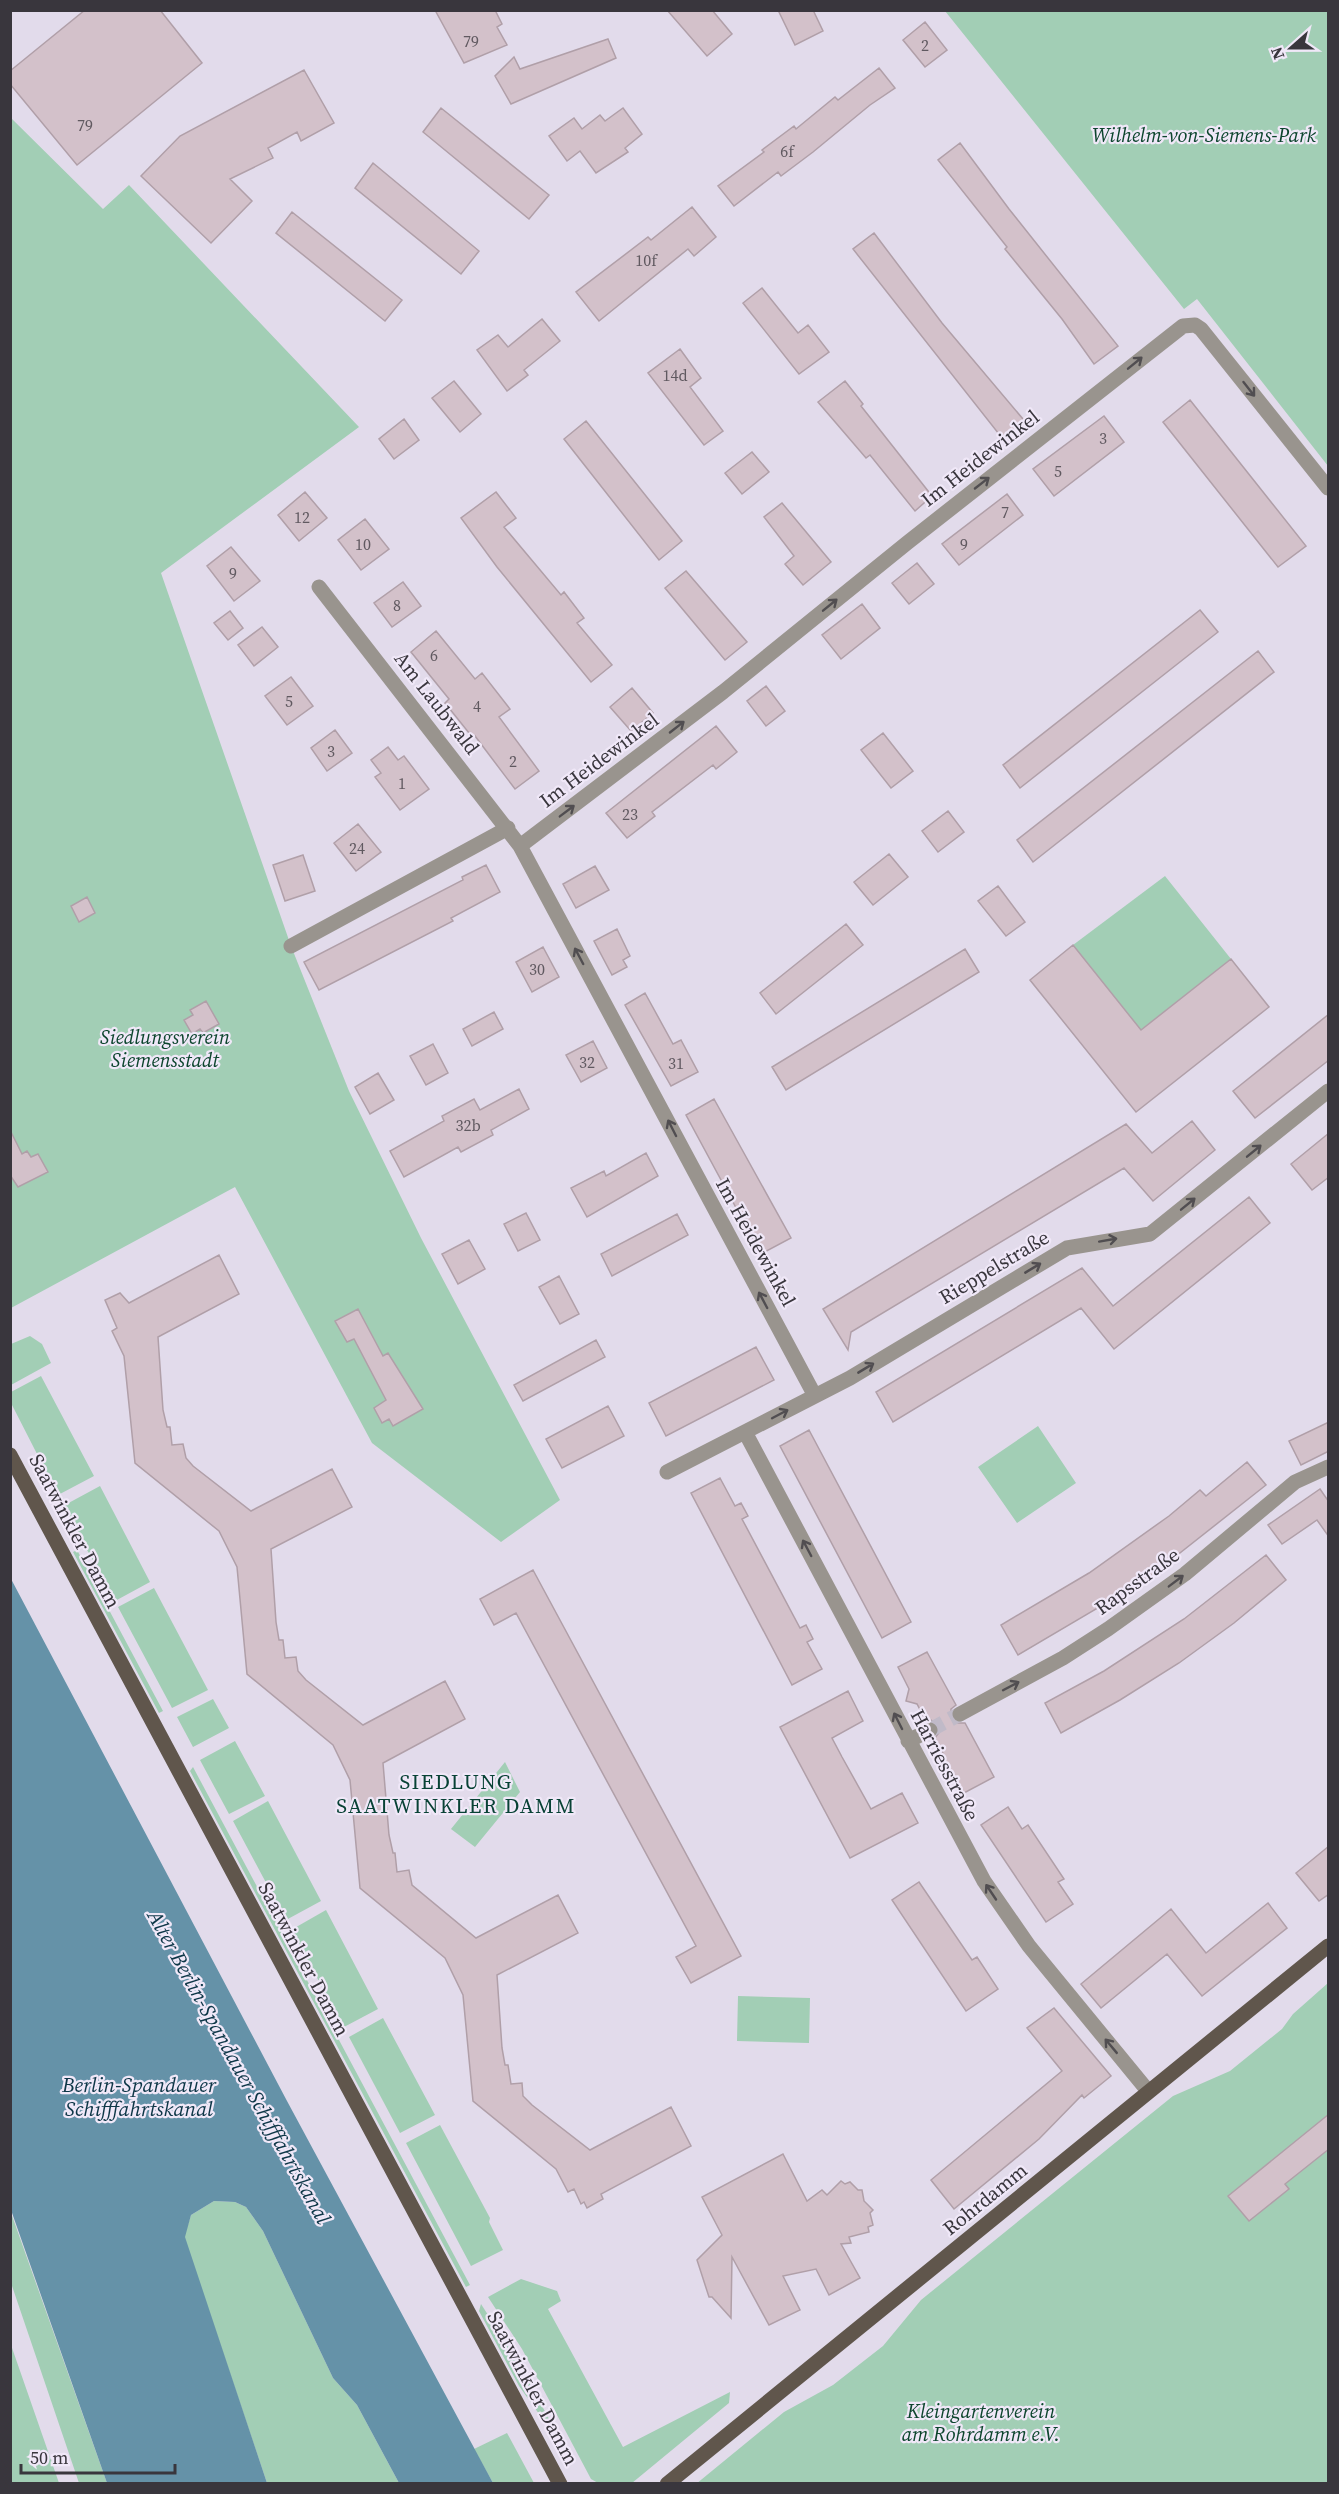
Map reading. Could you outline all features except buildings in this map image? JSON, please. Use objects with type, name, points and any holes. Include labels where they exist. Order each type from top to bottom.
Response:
[{"type":"main road","name":"Saatwinkler Damm","points":[[10,1455],[560,2484]]},
{"type":"main road","name":"Rohrdamm","points":[[667,2484],[1329,1946]]},
{"type":"street","name":"Im Heidewinkel","points":[[814,1396],[520,846],[717,696],[1174,332],[1189,325],[1196,325],[1213,343],[1329,488]]},
{"type":"street","name":"Am Laubwald","points":[[319,587],[520,846]]},
{"type":"street","points":[[291,946],[508,828]]},
{"type":"street","name":"Rieppelstraße","points":[[667,1472],[814,1396],[1067,1248],[1150,1234],[1329,1091]]},
{"type":"street","name":"Harriesstraße","points":[[745,1432],[984,1881],[1015,1928],[1148,2091]]},
{"type":"street","name":"Rapsstraße","points":[[960,1714],[1063,1658],[1108,1629],[1185,1574],[1295,1482],[1329,1467]]},
{"type":"street","points":[[908,1741],[930,1730]]},
{"type":"green space","name":"Wilhelm-von-Siemens-Park","points":[[945,11],[1328,11],[1328,466],[1197,299],[1184,309]]},
{"type":"green space","name":"Siedlungsverein Siemensstadt","points":[[10,117],[103,209],[129,185],[359,427],[161,573],[291,946],[349,1091],[421,1238],[560,1500],[501,1542],[372,1443],[235,1187],[11,1308]]},
{"type":"green space","points":[[1165,876],[1231,959],[1141,1030],[1073,945]]},
{"type":"green space","points":[[30,1336],[42,1344],[51,1363],[11,1385],[11,1344]]},
{"type":"green space","points":[[41,1376],[94,1476],[58,1495],[11,1403],[11,1392]]},
{"type":"green space","points":[[1038,1426],[1076,1483],[1017,1523],[978,1467]]},
{"type":"green space","points":[[100,1486],[150,1582],[115,1601],[63,1506]]},
{"type":"green space","points":[[77,1550],[163,1711],[159,1713],[73,1552]]},
{"type":"green space","points":[[154,1588],[208,1690],[172,1708],[118,1607]]},
{"type":"green space","points":[[213,1699],[229,1728],[193,1747],[177,1717]]},
{"type":"green space","points":[[235,1741],[265,1796],[229,1814],[200,1760]]},
{"type":"green space","points":[[505,1762],[520,1792],[475,1847],[451,1829]]},
{"type":"green space","points":[[193,1767],[470,2285],[466,2287],[190,1771]]},
{"type":"green space","points":[[268,1801],[321,1901],[286,1920],[233,1821]]},
{"type":"green space","points":[[326,1910],[378,2009],[344,2027],[291,1930]]},
{"type":"green space","name":"Kleingartenverein am Rohrdamm e.V.","points":[[1328,1983],[1328,2483],[696,2484],[784,2412],[833,2385],[883,2346],[921,2300],[1173,2096],[1230,2071],[1282,2029],[1293,2014]]},
{"type":"green space","points":[[738,1996],[810,1998],[809,2043],[737,2041]]},
{"type":"green space","points":[[383,2018],[435,2115],[400,2133],[349,2037]]},
{"type":"green space","points":[[440,2125],[490,2218],[489,2222],[503,2250],[471,2266],[406,2143]]},
{"type":"green space","points":[[214,2201],[235,2202],[246,2207],[263,2231],[333,2378],[357,2405],[399,2483],[267,2483],[184,2237],[191,2215]]},
{"type":"green space","points":[[10,2210],[107,2483],[79,2483],[11,2283]]},
{"type":"green space","points":[[521,2279],[557,2291],[561,2301],[548,2309],[623,2447],[730,2392],[729,2403],[632,2483],[598,2483],[591,2479],[522,2349],[488,2297]]},
{"type":"green space","points":[[481,2304],[520,2365],[556,2432],[552,2432],[519,2386],[479,2311]]},
{"type":"green space","points":[[11,2345],[59,2483],[11,2483]]},
{"type":"green space","points":[[507,2433],[534,2483],[493,2483],[474,2449]]},
{"type":"water","name":"Berlin-Spandauer Schifffahrtskanal","points":[[10,1577],[287,2101],[493,2483],[399,2483],[357,2405],[333,2378],[263,2231],[246,2207],[235,2202],[214,2201],[191,2215],[185,2237],[267,2483],[107,2483],[11,2210]]},
{"type":"tunnel","points":[[930,1730],[960,1714]]},
{"type":"district","name":"SIEDLUNG SAATWINKLER DAMM","points":[[456,1794]]},
{"type":"water label","name":"Alter Berlin-Spandauer Schifffahrtskanal","points":[[239,2067]]}]
